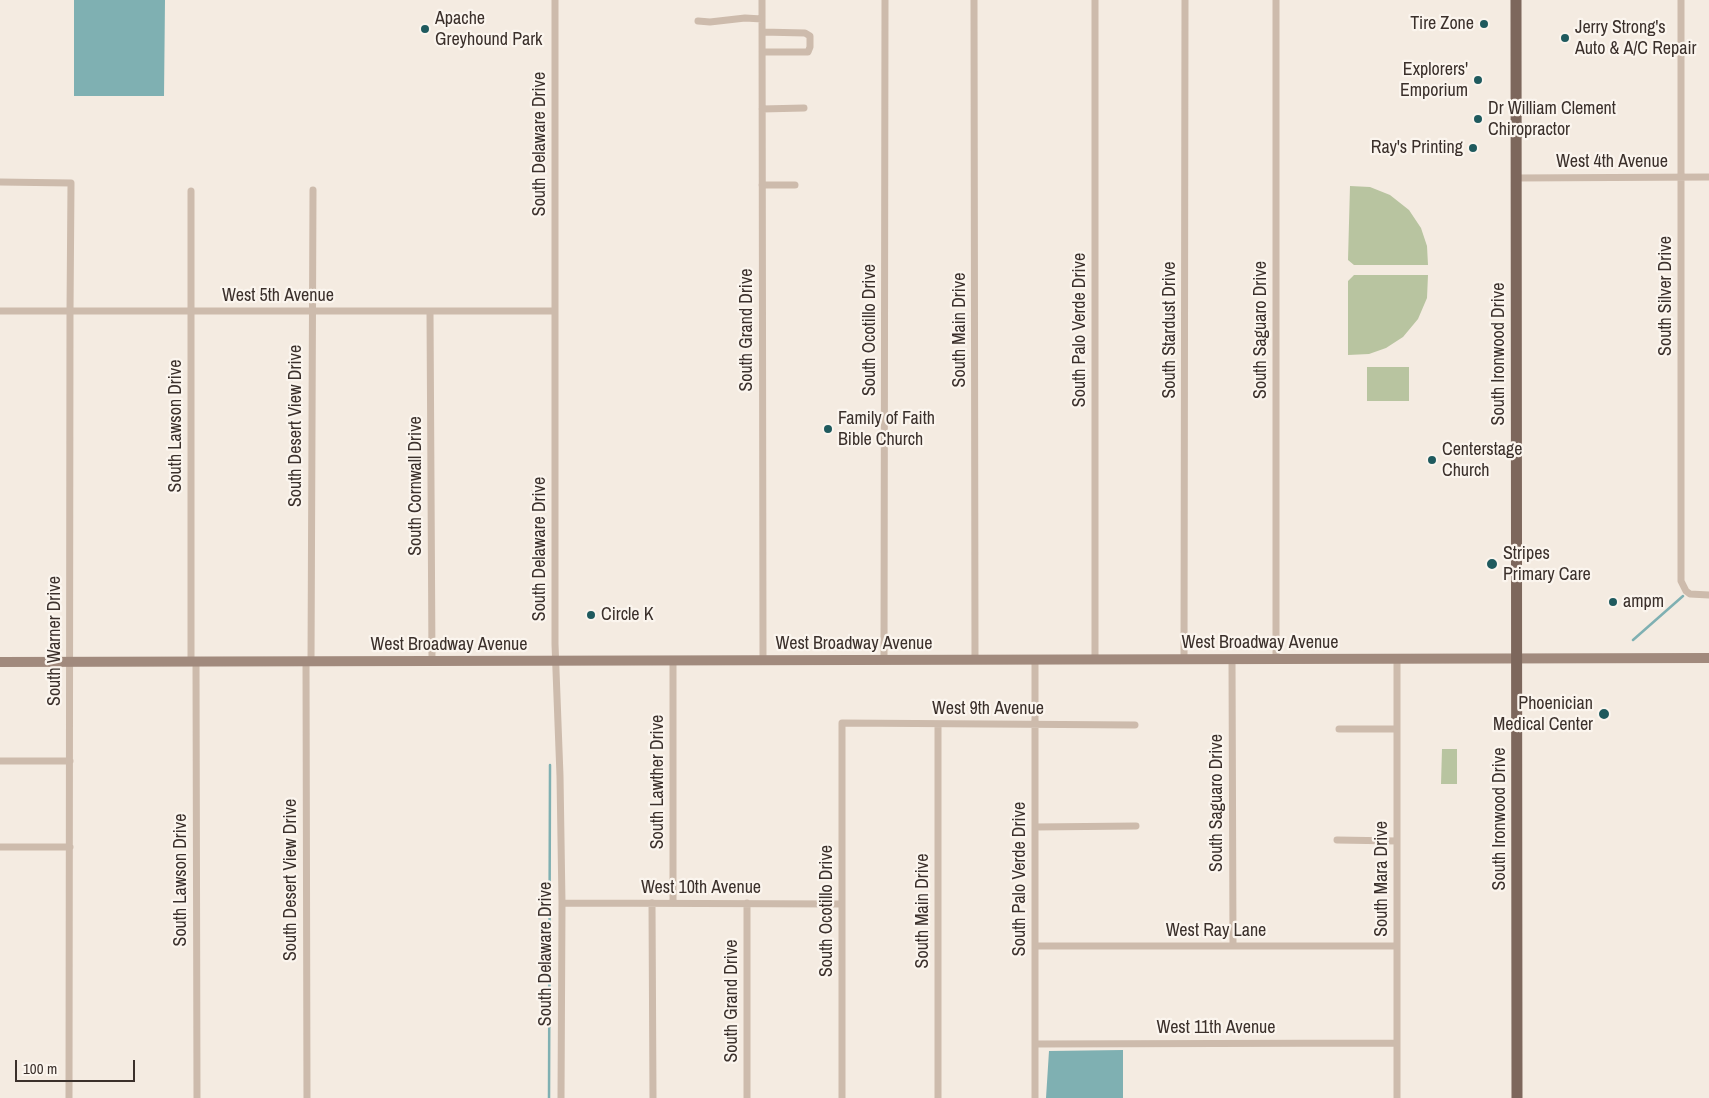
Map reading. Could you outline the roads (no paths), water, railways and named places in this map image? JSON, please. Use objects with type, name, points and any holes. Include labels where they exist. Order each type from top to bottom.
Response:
[{"type":"main road","name":"South Ironwood Drive","points":[[1516,0],[1517,1098]]},
{"type":"main road","name":"West Broadway Avenue","points":[[0,662],[1709,658]]},
{"type":"street","name":"South Delaware Drive","points":[[555,0],[556,661],[562,903],[561,1098]]},
{"type":"street","name":"South Grand Drive","points":[[762,0],[763,660]]},
{"type":"street","name":"South Ocotillo Drive","points":[[884,660],[885,0]]},
{"type":"street","name":"South Main Drive","points":[[974,0],[975,660]]},
{"type":"street","name":"South Palo Verde Drive","points":[[1095,0],[1095,660]]},
{"type":"street","name":"South Stardust Drive","points":[[1184,659],[1185,0]]},
{"type":"street","name":"South Saguaro Drive","points":[[1276,0],[1276,659]]},
{"type":"street","name":"South Silver Drive","points":[[1681,0],[1681,581],[1686,591],[1690,594],[1709,595]]},
{"type":"street","points":[[698,21],[710,22],[745,18],[762,19]]},
{"type":"street","points":[[762,32],[805,33],[810,36],[808,52],[762,52]]},
{"type":"street","points":[[762,108],[804,108]]},
{"type":"street","name":"West 4th Avenue","points":[[1516,178],[1709,177]]},
{"type":"street","name":"South Warner Drive","points":[[0,182],[71,183],[70,1098]]},
{"type":"street","points":[[762,185],[795,185]]},
{"type":"street","name":"South Desert View Drive","points":[[307,1098],[308,662],[313,190]]},
{"type":"street","name":"South Lawson Drive","points":[[191,191],[197,1098]]},
{"type":"street","name":"West 5th Avenue","points":[[0,311],[555,311]]},
{"type":"street","name":"South Cornwall Drive","points":[[430,311],[432,661]]},
{"type":"street","name":"South Saguaro Drive","points":[[1232,659],[1233,946]]},
{"type":"street","name":"South Lawther Drive","points":[[673,660],[673,903]]},
{"type":"street","name":"South Palo Verde Drive","points":[[1035,660],[1035,1098]]},
{"type":"street","name":"South Mara Drive","points":[[1396,1098],[1397,660]]},
{"type":"street","name":"South Ocotillo Drive","points":[[842,723],[842,1098]]},
{"type":"street","name":"West 9th Avenue","points":[[842,723],[1135,725]]},
{"type":"street","name":"South Main Drive","points":[[938,724],[938,1098]]},
{"type":"street","points":[[1339,729],[1397,729]]},
{"type":"street","points":[[0,761],[70,761]]},
{"type":"street","points":[[1035,827],[1136,826]]},
{"type":"street","points":[[1337,840],[1397,841]]},
{"type":"street","points":[[0,847],[70,847]]},
{"type":"street","name":"West 10th Avenue","points":[[562,903],[841,904]]},
{"type":"street","points":[[652,903],[653,1098]]},
{"type":"street","name":"South Grand Drive","points":[[747,903],[747,1098]]},
{"type":"street","name":"West Ray Lane","points":[[1036,946],[1396,946]]},
{"type":"street","name":"West 11th Avenue","points":[[1035,1044],[1396,1043]]},
{"type":"water","points":[[74,0],[165,0],[164,96],[74,96]]},
{"type":"water","points":[[1123,1050],[1123,1098],[1046,1098],[1049,1051]]},
{"type":"waterway","points":[[1633,640],[1683,596]]},
{"type":"waterway","points":[[549,1098],[550,765]]},
{"type":"place","name":"Tire Zone","points":[[1484,24]]},
{"type":"place","name":"Apache Greyhound Park","points":[[425,29]]},
{"type":"place","name":"Jerry Strong's Auto & A/C Repair","points":[[1565,38]]},
{"type":"place","name":"Explorers' Emporium","points":[[1478,80]]},
{"type":"place","name":"Dr William Clement Chiropractor","points":[[1478,119]]},
{"type":"place","name":"Ray's Printing","points":[[1473,148]]},
{"type":"place","name":"Family of Faith Bible Church","points":[[828,429]]},
{"type":"place","name":"Centerstage Church","points":[[1432,460]]},
{"type":"place","name":"Stripes Primary Care","points":[[1492,564]]},
{"type":"place","name":"ampm","points":[[1613,602]]},
{"type":"place","name":"Circle K","points":[[591,615]]},
{"type":"place","name":"Phoenician Medical Center","points":[[1604,714]]}]
